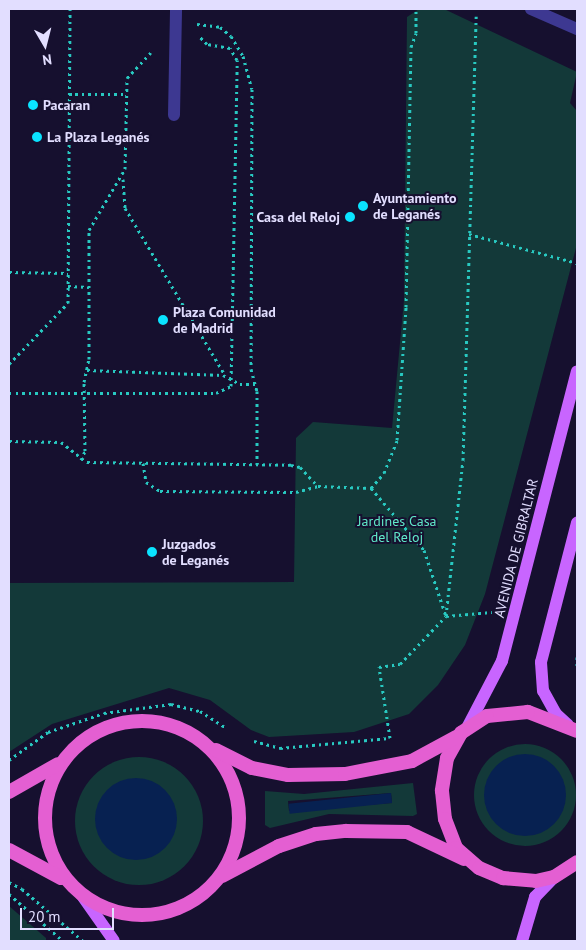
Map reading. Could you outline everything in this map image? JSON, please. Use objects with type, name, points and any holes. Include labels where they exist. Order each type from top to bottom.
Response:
[{"type":"highway","points":[[9,792],[63,761],[82,742],[129,724],[175,727],[252,768],[288,775],[345,774],[412,761],[488,716],[528,712],[572,728]]},
{"type":"highway","points":[[465,730],[443,769],[443,805],[450,834],[467,860]]},
{"type":"highway","points":[[204,744],[226,768],[234,787],[240,821],[233,853],[217,879]]},
{"type":"highway","points":[[63,761],[47,794],[44,811],[50,854],[67,882]]},
{"type":"highway","points":[[9,850],[67,882],[81,894],[103,907],[152,914],[193,899],[217,879],[279,846],[316,834],[346,831],[407,832],[503,878],[536,881],[554,877],[577,862]]},
{"type":"main road","name":"AVENIDA DE GIBRALTAR","points":[[465,730],[502,661],[577,372]]},
{"type":"main road","points":[[572,728],[556,714],[543,691],[541,662],[577,523]]},
{"type":"main road","points":[[522,941],[535,897],[554,877]]},
{"type":"main road","points":[[81,894],[114,941]]},
{"type":"street","points":[[174,115],[176,9]]},
{"type":"street","points":[[531,9],[577,29]]},
{"type":"path","points":[[9,364],[68,303],[70,9]]},
{"type":"path","points":[[371,488],[384,473],[397,440],[406,307],[411,47],[416,33],[416,9]]},
{"type":"path","points":[[244,739],[280,748],[390,738],[378,667],[398,665],[446,616],[463,460],[476,16]]},
{"type":"path","points":[[9,393],[84,391],[216,393],[227,390],[232,379],[237,60],[230,48],[203,42],[198,19]]},
{"type":"path","points":[[176,23],[198,24],[227,31],[243,56],[251,83],[251,369],[256,384],[257,466]]},
{"type":"path","points":[[151,43],[149,55],[127,78],[123,176],[125,208],[226,375],[246,386],[256,384]]},
{"type":"path","points":[[70,94],[127,94]]},
{"type":"path","points":[[80,460],[85,451],[84,391],[87,370],[90,225],[123,176]]},
{"type":"path","points":[[469,234],[577,263]]},
{"type":"path","points":[[9,272],[68,273]]},
{"type":"path","points":[[68,286],[89,287]]},
{"type":"path","points":[[87,370],[226,375]]},
{"type":"path","points":[[9,441],[61,442],[80,460],[300,467],[318,486]]},
{"type":"path","points":[[143,463],[146,482],[160,491],[296,492],[318,486],[371,488],[424,550],[446,616]]},
{"type":"path","points":[[446,616],[491,612],[500,615]]},
{"type":"path","points":[[577,657],[577,666]]},
{"type":"path","points":[[9,760],[48,732],[75,720],[138,708],[171,704],[200,711],[229,730]]},
{"type":"path","points":[[9,882],[82,941]]},
{"type":"path","points":[[9,894],[63,941]]},
{"type":"green space","name":"Jardines Casa del Reloj","points":[[419,9],[444,9],[577,72],[570,103],[577,111],[577,244],[485,594],[465,645],[438,685],[409,714],[354,732],[269,737],[251,730],[210,700],[169,688],[52,724],[9,752],[9,583],[294,582],[296,438],[313,422],[392,428],[404,300],[407,17]]},
{"type":"green space","points":[[525,744],[545,748],[561,759],[572,775],[576,795],[572,815],[561,831],[545,842],[525,846],[505,842],[489,831],[478,815],[474,795],[478,775],[489,759],[505,748]]},
{"type":"green space","points":[[139,757],[164,762],[184,776],[198,796],[203,821],[198,846],[184,866],[164,880],[139,885],[114,880],[94,866],[80,846],[75,821],[80,796],[94,776],[114,762]]},
{"type":"green space","points":[[413,783],[417,814],[413,816],[329,814],[270,828],[265,825],[265,791],[304,794]],"holes":[[[391,793],[392,803],[289,811],[288,801]]]},
{"type":"green space","points":[[9,906],[46,938],[46,941],[9,941]]},
{"type":"water","points":[[525,754],[541,757],[554,766],[563,779],[566,795],[563,811],[554,824],[541,833],[525,836],[509,833],[496,824],[487,811],[484,795],[487,779],[496,766],[509,757]]},
{"type":"water","points":[[136,778],[152,781],[165,790],[174,803],[177,819],[174,835],[165,848],[152,857],[136,860],[120,857],[107,848],[98,835],[95,819],[98,803],[107,790],[120,781]]},
{"type":"water","points":[[391,793],[392,803],[290,814],[289,804]]},
{"type":"place","name":"Pacaran","points":[[33,105]]},
{"type":"place","name":"La Plaza Leganés","points":[[37,137]]},
{"type":"place","name":"Ayuntamiento de Leganés","points":[[363,206]]},
{"type":"place","name":"Casa del Reloj","points":[[350,217]]},
{"type":"place","name":"Plaza Comunidad de Madrid","points":[[163,320]]},
{"type":"place","name":"Juzgados de Leganés","points":[[152,552]]}]
